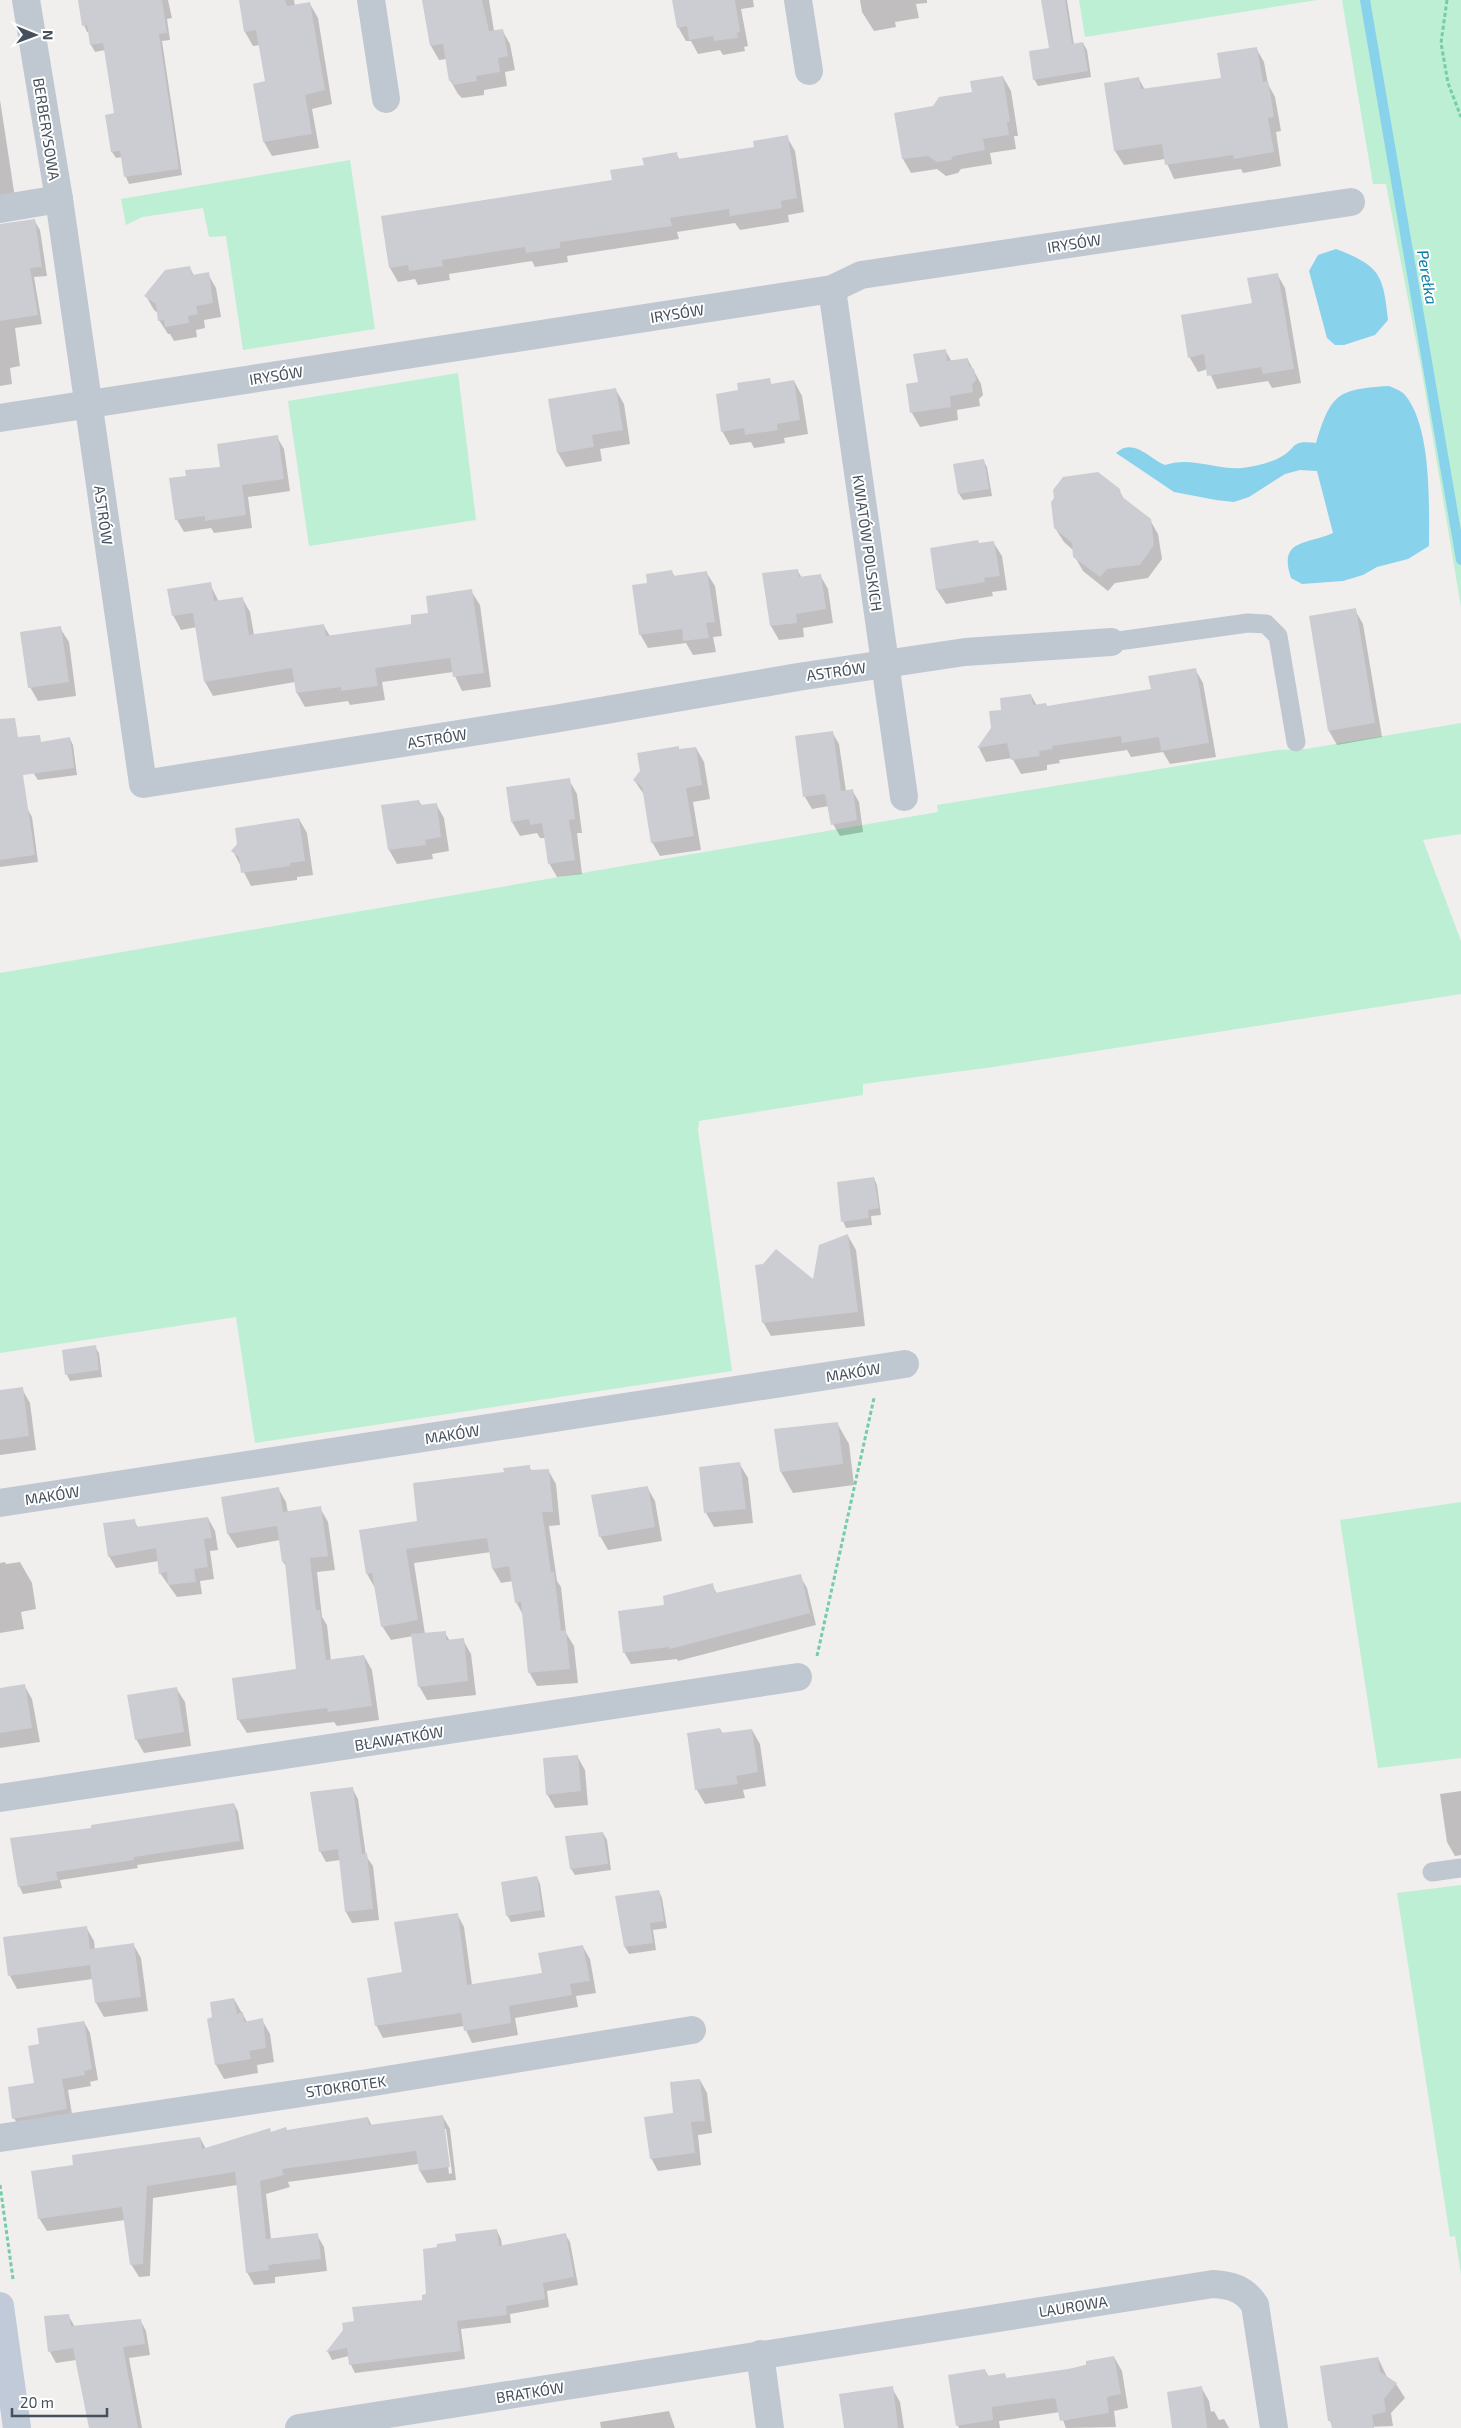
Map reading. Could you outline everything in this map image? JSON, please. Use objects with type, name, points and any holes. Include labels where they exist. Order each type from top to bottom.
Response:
[{"type":"street","name":"BERBERYSOWA","points":[[0,209],[59,199],[26,0]]},
{"type":"street","points":[[371,0],[386,99]]},
{"type":"street","points":[[798,0],[809,71]]},
{"type":"street","points":[[59,199],[88,404]]},
{"type":"street","name":"IRYSÓW","points":[[0,418],[832,289],[861,275],[1351,202]]},
{"type":"street","name":"KWIATÓW POLSKICH","points":[[832,289],[904,797]]},
{"type":"street","name":"ASTRÓW","points":[[88,404],[143,784],[554,719],[788,678],[965,652],[1112,642]]},
{"type":"street","name":"MAKÓW","points":[[0,1502],[905,1364]]},
{"type":"street","name":"BŁAWATKÓW","points":[[0,1798],[798,1677]]},
{"type":"street","name":"STOKROTEK","points":[[0,2138],[378,2082],[692,2030]]},
{"type":"street","name":"LAUROWA","points":[[760,2354],[1213,2284],[1227,2285],[1237,2288],[1250,2297],[1255,2305],[1274,2428]]},
{"type":"street","points":[[0,2306],[17,2428]]},
{"type":"street","points":[[760,2354],[770,2428]]},
{"type":"street","name":"BRATKÓW","points":[[299,2428],[474,2402],[760,2354]]},
{"type":"lane","points":[[1112,642],[1248,623],[1266,624],[1278,636],[1296,742]]},
{"type":"lane","points":[[1432,1872],[1461,1868]]},
{"type":"path","points":[[1447,0],[1441,43],[1448,83],[1461,117]]},
{"type":"path","points":[[798,1677],[815,1664],[873,1407],[878,1368]]},
{"type":"green space","points":[[1079,0],[1317,0],[1085,37]]},
{"type":"green space","points":[[1342,0],[1461,0],[1461,607],[1421,367],[1386,184],[1373,184]]},
{"type":"green space","points":[[350,160],[375,329],[243,350],[226,236],[209,237],[203,208],[142,217],[126,225],[121,199]]},
{"type":"green space","points":[[458,373],[476,520],[309,546],[288,401]]},
{"type":"green space","points":[[1461,723],[1461,834],[1423,840],[1461,941],[1461,994],[993,1067],[863,1084],[863,1095],[699,1121],[698,1130],[732,1371],[255,1443],[236,1317],[0,1353],[0,973],[938,812],[937,805],[1277,750],[1306,749]]},
{"type":"green space","points":[[1461,1502],[1461,1758],[1378,1768],[1340,1520]]},
{"type":"green space","points":[[1461,1885],[1461,2274],[1455,2236],[1450,2237],[1397,1893]]},
{"type":"water","points":[[1336,249],[1362,261],[1377,274],[1384,292],[1388,320],[1375,335],[1344,345],[1335,345],[1327,338],[1309,271],[1318,255]]},
{"type":"water","points":[[1389,386],[1405,395],[1414,409],[1420,426],[1429,489],[1429,546],[1408,559],[1377,567],[1363,575],[1343,581],[1302,584],[1291,578],[1288,556],[1291,550],[1304,542],[1333,533],[1317,471],[1300,470],[1285,474],[1249,497],[1234,502],[1174,492],[1116,453],[1129,447],[1135,448],[1165,465],[1184,462],[1232,468],[1271,462],[1297,444],[1316,443],[1326,414],[1339,397],[1347,392],[1358,389]]},
{"type":"building","points":[[78,0],[162,0],[167,33],[159,34],[179,169],[124,177],[120,151],[111,152],[105,115],[114,113],[103,43],[90,45],[87,25],[82,26]]},
{"type":"building","points":[[239,0],[285,0],[287,6],[310,2],[325,90],[305,95],[312,134],[263,142],[253,84],[265,81],[256,30],[244,32]]},
{"type":"building","points":[[422,0],[482,0],[489,31],[503,29],[508,56],[498,58],[500,72],[476,76],[477,81],[453,85],[452,80],[449,81],[443,44],[430,46]]},
{"type":"building","points":[[672,0],[735,0],[740,32],[737,33],[738,38],[714,41],[713,36],[689,40],[687,26],[677,28]]},
{"type":"building","points":[[1041,0],[1065,0],[1072,44],[1083,42],[1088,71],[1033,80],[1029,51],[1049,48]]},
{"type":"building","points":[[1257,47],[1263,82],[1268,81],[1271,98],[1274,117],[1268,118],[1274,152],[1234,159],[1233,155],[1165,165],[1162,144],[1114,151],[1104,83],[1139,77],[1141,89],[1221,78],[1217,53]]},
{"type":"building","points":[[1003,76],[1010,122],[1007,122],[1009,135],[983,139],[985,150],[953,156],[951,160],[937,162],[928,156],[902,159],[894,113],[933,106],[939,97],[972,92],[970,81]]},
{"type":"building","points":[[788,135],[797,198],[781,201],[782,208],[730,216],[729,209],[670,218],[672,226],[560,242],[560,248],[526,253],[525,247],[442,260],[443,266],[409,271],[408,265],[389,268],[381,216],[612,180],[610,170],[644,165],[642,158],[677,152],[678,159],[754,147],[753,141]]},
{"type":"building","points":[[35,219],[42,267],[30,268],[38,315],[0,321],[0,224]]},
{"type":"building","points":[[190,266],[192,275],[209,272],[213,303],[196,306],[198,314],[188,316],[189,323],[165,327],[164,320],[158,321],[156,304],[144,296],[165,270]]},
{"type":"building","points":[[1278,273],[1294,369],[1263,374],[1261,367],[1207,376],[1204,354],[1188,358],[1181,315],[1252,303],[1247,278]]},
{"type":"building","points":[[946,349],[947,361],[968,358],[969,366],[974,369],[976,380],[972,384],[973,392],[950,396],[951,407],[910,413],[906,384],[918,382],[913,354]]},
{"type":"building","points":[[770,378],[771,384],[794,380],[800,420],[777,424],[778,430],[745,435],[744,428],[721,432],[716,394],[738,390],[737,383]]},
{"type":"building","points":[[616,388],[623,430],[592,435],[594,447],[557,453],[548,399]]},
{"type":"building","points":[[278,435],[284,479],[242,485],[246,515],[205,521],[205,516],[175,520],[169,478],[186,476],[185,470],[220,467],[217,444]]},
{"type":"building","points":[[984,459],[989,489],[958,494],[953,464]]},
{"type":"building","points":[[1098,472],[1120,489],[1121,496],[1151,519],[1154,545],[1140,565],[1107,569],[1100,577],[1073,557],[1072,543],[1054,528],[1051,502],[1054,498],[1053,490],[1063,477]]},
{"type":"building","points":[[978,540],[979,543],[994,541],[1000,576],[984,578],[985,582],[936,590],[930,548]]},
{"type":"building","points":[[798,569],[799,577],[821,574],[826,609],[796,614],[797,623],[770,626],[762,573]]},
{"type":"building","points":[[672,570],[673,576],[707,571],[715,622],[706,623],[709,638],[683,641],[682,629],[639,635],[632,585],[647,583],[646,574]]},
{"type":"building","points":[[211,582],[214,601],[243,597],[249,635],[324,624],[326,636],[411,624],[411,615],[428,613],[426,596],[472,589],[484,673],[453,677],[450,658],[375,668],[378,686],[341,691],[341,687],[296,693],[292,668],[204,682],[193,613],[172,616],[167,589]]},
{"type":"building","points":[[1356,608],[1375,723],[1328,731],[1309,616]]},
{"type":"building","points":[[61,626],[69,682],[28,688],[20,632]]},
{"type":"building","points":[[1196,668],[1209,743],[1161,751],[1159,737],[1122,743],[1121,736],[1052,746],[1053,749],[1039,751],[1040,756],[1011,760],[1007,743],[977,748],[991,728],[989,711],[1001,710],[1000,698],[1031,694],[1033,705],[1046,703],[1047,706],[1151,689],[1148,676]]},
{"type":"building","points":[[15,718],[18,737],[40,735],[41,742],[70,737],[74,768],[23,775],[35,855],[0,860],[0,719]]},
{"type":"building","points":[[833,731],[841,791],[853,789],[857,820],[831,825],[825,794],[803,797],[795,736]]},
{"type":"building","points":[[679,746],[679,749],[696,747],[702,785],[686,788],[694,836],[651,843],[642,787],[633,780],[640,771],[637,753]]},
{"type":"building","points":[[570,778],[575,819],[569,820],[575,860],[548,864],[542,823],[530,825],[529,819],[511,822],[506,787]]},
{"type":"building","points":[[419,800],[420,805],[437,803],[441,837],[425,840],[426,845],[388,850],[381,805]]},
{"type":"building","points":[[299,818],[305,861],[290,863],[290,866],[241,873],[239,857],[231,851],[237,844],[235,828]]},
{"type":"building","points":[[874,1177],[879,1208],[868,1210],[869,1218],[841,1222],[837,1182]]},
{"type":"building","points":[[848,1234],[858,1312],[762,1323],[755,1265],[763,1264],[776,1249],[813,1279],[819,1245]]},
{"type":"building","points":[[96,1345],[99,1370],[65,1375],[62,1350]]},
{"type":"building","points":[[23,1387],[29,1436],[0,1440],[0,1390]]},
{"type":"building","points":[[838,1422],[843,1464],[780,1472],[774,1429]]},
{"type":"building","points":[[740,1462],[746,1509],[704,1513],[699,1467]]},
{"type":"building","points":[[530,1465],[530,1470],[549,1469],[553,1512],[542,1512],[551,1572],[554,1572],[561,1631],[566,1630],[570,1669],[528,1673],[521,1602],[515,1603],[509,1566],[492,1569],[487,1538],[406,1549],[418,1620],[381,1627],[372,1573],[366,1574],[359,1530],[417,1521],[413,1483],[504,1472],[503,1468]]},
{"type":"building","points":[[648,1486],[655,1527],[599,1537],[591,1495]]},
{"type":"building","points":[[279,1487],[283,1512],[321,1506],[328,1556],[310,1558],[316,1610],[320,1610],[326,1660],[364,1655],[372,1706],[328,1712],[327,1708],[237,1720],[232,1678],[296,1669],[285,1562],[282,1562],[277,1526],[227,1534],[221,1497]]},
{"type":"building","points":[[208,1517],[212,1538],[204,1539],[208,1567],[194,1569],[196,1582],[168,1585],[167,1572],[159,1574],[156,1548],[108,1557],[103,1523],[135,1519],[136,1527]]},
{"type":"building","points":[[801,1574],[810,1613],[670,1649],[669,1647],[623,1653],[618,1611],[664,1605],[663,1596],[713,1583],[715,1593]]},
{"type":"building","points":[[446,1631],[446,1640],[464,1638],[468,1681],[418,1687],[411,1634]]},
{"type":"building","points":[[25,1684],[32,1728],[0,1733],[0,1688]]},
{"type":"building","points":[[177,1687],[184,1732],[135,1740],[127,1695]]},
{"type":"building","points":[[720,1728],[721,1733],[752,1729],[758,1772],[736,1776],[738,1784],[695,1790],[687,1733]]},
{"type":"building","points":[[578,1755],[581,1791],[546,1795],[543,1758]]},
{"type":"building","points":[[353,1787],[362,1854],[367,1853],[373,1909],[345,1912],[338,1849],[319,1852],[310,1792]]},
{"type":"building","points":[[234,1803],[240,1841],[134,1857],[134,1860],[56,1872],[58,1880],[18,1887],[10,1838],[91,1828],[91,1825]]},
{"type":"building","points":[[603,1832],[608,1864],[570,1869],[565,1836]]},
{"type":"building","points":[[537,1876],[542,1910],[506,1916],[501,1882]]},
{"type":"building","points":[[659,1890],[664,1921],[650,1923],[653,1943],[624,1947],[615,1896]]},
{"type":"building","points":[[458,1913],[467,1985],[542,1973],[538,1953],[583,1945],[590,1981],[570,1984],[572,1995],[509,2006],[511,2023],[464,2031],[461,2013],[375,2026],[367,1978],[402,1972],[394,1922]]},
{"type":"building","points":[[87,1926],[90,1949],[134,1943],[141,1997],[95,2003],[90,1965],[8,1976],[3,1937]]},
{"type":"building","points":[[234,1998],[237,2014],[243,2012],[244,2022],[263,2018],[266,2048],[249,2051],[251,2059],[215,2065],[207,2019],[212,2017],[210,2002]]},
{"type":"building","points":[[84,2021],[92,2069],[84,2071],[85,2075],[62,2079],[67,2109],[12,2119],[8,2087],[34,2083],[28,2046],[39,2044],[37,2028]]},
{"type":"building","points":[[700,2079],[705,2121],[691,2122],[695,2153],[650,2159],[644,2117],[673,2113],[670,2082]]},
{"type":"building","points":[[443,2115],[450,2167],[419,2171],[416,2151],[282,2169],[284,2175],[260,2181],[266,2239],[318,2233],[321,2259],[268,2265],[269,2270],[246,2273],[235,2172],[147,2186],[143,2264],[130,2265],[122,2207],[38,2219],[31,2171],[73,2165],[72,2155],[200,2137],[202,2149],[270,2128],[271,2132],[286,2127],[287,2130],[368,2117],[369,2125]]},
{"type":"building","points":[[497,2229],[499,2246],[566,2233],[574,2277],[543,2283],[545,2299],[506,2306],[507,2315],[457,2321],[461,2351],[349,2365],[347,2348],[326,2352],[343,2330],[342,2323],[354,2321],[352,2307],[422,2300],[422,2295],[426,2294],[423,2249],[437,2247],[437,2244],[456,2241],[455,2234]]},
{"type":"building","points":[[69,2314],[71,2326],[141,2319],[145,2344],[123,2347],[138,2428],[89,2428],[73,2348],[48,2352],[44,2316]]},
{"type":"building","points":[[1114,2356],[1121,2394],[1107,2397],[1109,2413],[1060,2421],[1055,2398],[992,2407],[993,2420],[956,2426],[948,2375],[985,2369],[987,2376],[1005,2373],[1006,2378],[1068,2369],[1086,2365],[1086,2361]]},
{"type":"building","points":[[1378,2357],[1380,2372],[1397,2383],[1384,2399],[1386,2412],[1372,2415],[1374,2428],[1332,2428],[1331,2421],[1328,2421],[1320,2366]]},
{"type":"building","points":[[893,2386],[898,2428],[844,2428],[839,2394]]},
{"type":"building","points":[[1202,2386],[1207,2428],[1172,2428],[1167,2392]]},
{"type":"waterway","name":"Perełka","points":[[1365,0],[1461,560]]}]
